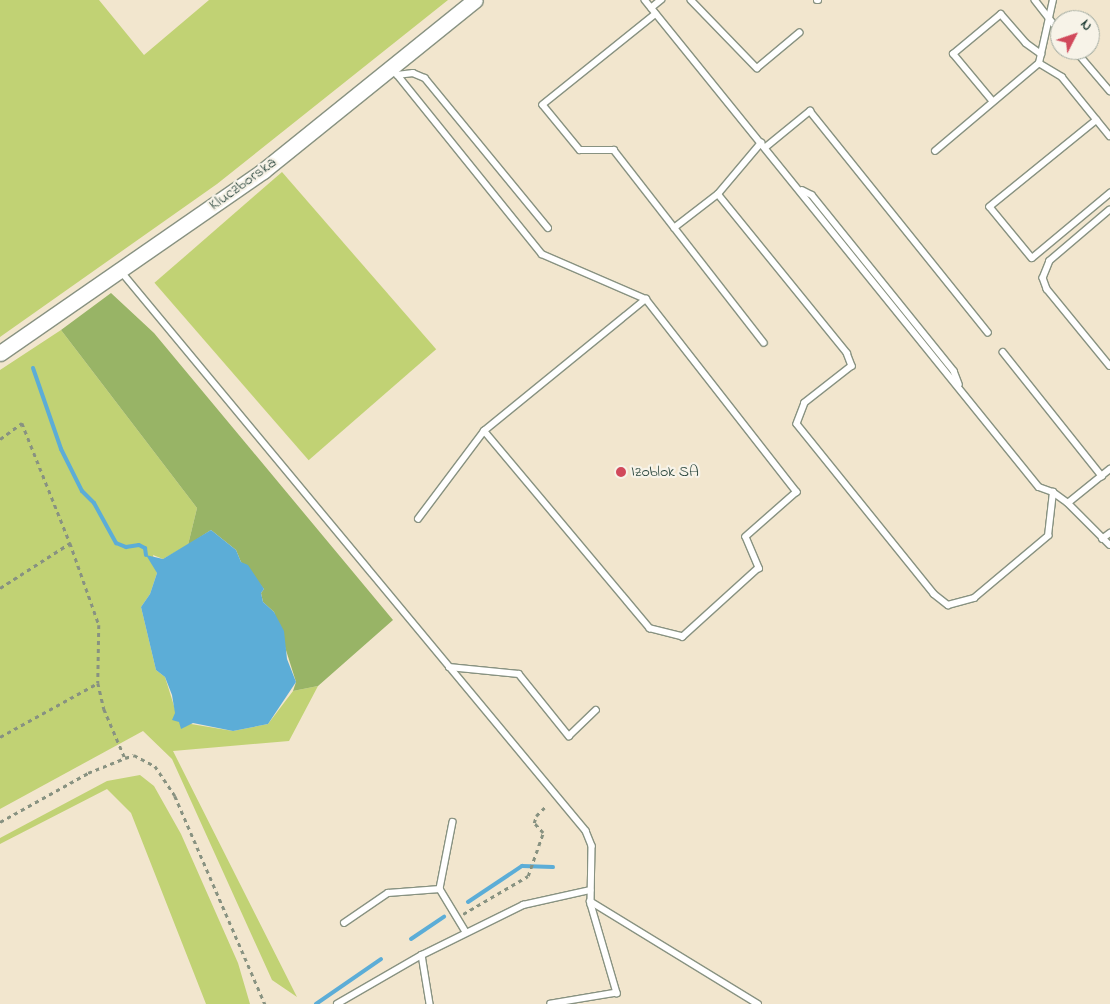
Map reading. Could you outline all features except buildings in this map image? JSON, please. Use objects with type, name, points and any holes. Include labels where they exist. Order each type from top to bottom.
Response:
[{"type":"street","name":"Kluczborska","points":[[0,354],[263,171],[394,71],[474,0]]},
{"type":"lane","points":[[645,0],[802,190],[806,202],[948,378],[959,384],[1039,487],[1053,492],[1068,503],[1102,540],[1110,545]]},
{"type":"lane","points":[[651,8],[661,0]]},
{"type":"lane","points":[[690,0],[756,68],[799,33]]},
{"type":"lane","points":[[1035,0],[1050,20]]},
{"type":"lane","points":[[935,150],[1039,63],[1048,17],[1054,0]]},
{"type":"lane","points":[[656,14],[543,105],[580,150],[614,150],[764,343]]},
{"type":"lane","points":[[993,102],[953,54],[1001,14],[1026,44],[1041,54]]},
{"type":"lane","points":[[1084,60],[1110,91]]},
{"type":"lane","points":[[1039,63],[1062,78],[1110,136]]},
{"type":"lane","points":[[394,71],[413,73],[425,78],[548,228]]},
{"type":"lane","points":[[394,71],[542,254],[646,298],[797,492],[746,537],[759,568],[682,637],[650,629],[484,431]]},
{"type":"lane","points":[[674,228],[718,194],[764,145],[810,111],[988,332]]},
{"type":"lane","points":[[1097,120],[990,207],[1032,258],[1110,193]]},
{"type":"lane","points":[[718,194],[847,353],[852,366],[805,403],[797,424],[934,594],[948,605],[974,598],[1048,536],[1053,492]]},
{"type":"lane","points":[[1110,210],[1050,261],[1044,278],[1046,289],[1110,366]]},
{"type":"lane","points":[[120,270],[586,831],[592,846],[590,901],[617,993],[551,1004]]},
{"type":"lane","points":[[418,519],[484,431],[646,298]]},
{"type":"lane","points":[[1003,352],[1102,476]]},
{"type":"lane","points":[[1068,503],[1110,469]]},
{"type":"lane","points":[[1102,540],[1110,533]]},
{"type":"lane","points":[[448,667],[519,674],[569,736],[596,710]]},
{"type":"lane","points":[[453,822],[440,889],[466,932]]},
{"type":"lane","points":[[344,923],[388,893],[440,889]]},
{"type":"lane","points":[[336,1004],[422,955],[523,905],[590,890]]},
{"type":"lane","points":[[590,901],[758,1004]]},
{"type":"lane","points":[[422,955],[430,1004]]},
{"type":"path","points":[[0,439],[22,423],[70,543],[99,625],[98,683],[104,709],[125,758]]},
{"type":"path","points":[[0,588],[70,543]]},
{"type":"path","points":[[0,737],[98,683]]},
{"type":"path","points":[[0,822],[88,774],[125,758],[134,756],[144,759],[165,779],[265,1004]]},
{"type":"path","points":[[466,912],[528,876],[543,834],[534,823],[536,816],[545,807]]},
{"type":"green space","points":[[0,0],[99,0],[144,55],[209,0],[448,0],[217,184],[0,337]]},
{"type":"green space","points":[[282,172],[436,349],[309,460],[154,283]]},
{"type":"green space","points":[[111,293],[154,333],[393,620],[318,686],[293,691],[296,682],[274,612],[263,602],[261,593],[264,589],[241,562],[236,550],[211,530],[188,545],[197,508],[61,330]]},
{"type":"green space","points":[[61,330],[197,508],[188,545],[163,559],[153,555],[157,573],[150,594],[141,607],[156,670],[165,677],[179,722],[233,731],[268,724],[293,691],[318,686],[289,741],[173,751],[297,997],[272,980],[172,759],[143,731],[0,809],[0,370]]},
{"type":"green space","points":[[140,775],[154,786],[181,834],[238,963],[250,1004],[206,1004],[131,813],[107,789],[0,844],[0,838],[107,781]]},
{"type":"water","points":[[211,530],[236,550],[241,562],[248,565],[264,589],[261,593],[263,602],[274,612],[284,631],[287,659],[296,682],[268,724],[233,731],[193,723],[181,729],[179,722],[172,720],[175,713],[172,695],[165,677],[156,670],[141,607],[150,594],[157,573],[146,555],[163,559]]},
{"type":"waterway","points":[[33,368],[61,449],[82,491],[94,503],[116,543],[126,547],[139,545],[145,548],[146,555]]},
{"type":"waterway","points":[[468,902],[522,866],[553,867]]},
{"type":"waterway","points":[[411,939],[444,917]]},
{"type":"waterway","points":[[316,1004],[381,959]]},
{"type":"place","name":"Izoblok SA","points":[[621,472]]}]
